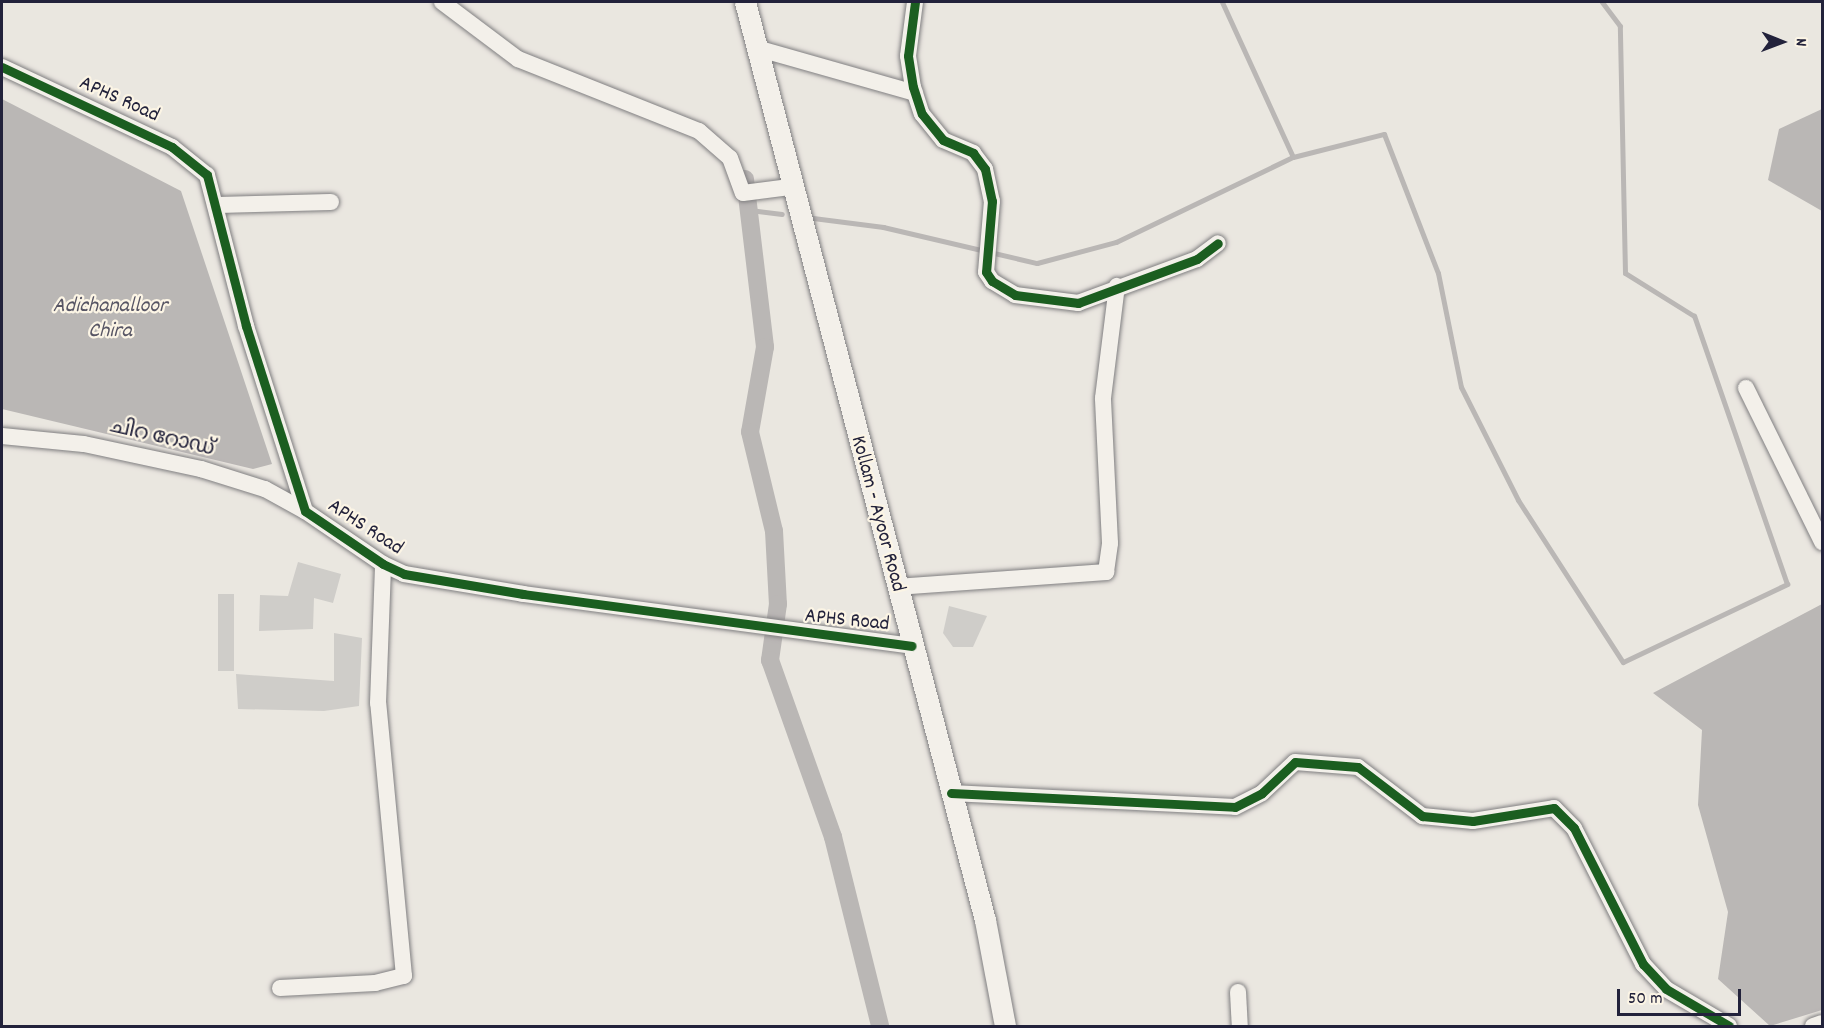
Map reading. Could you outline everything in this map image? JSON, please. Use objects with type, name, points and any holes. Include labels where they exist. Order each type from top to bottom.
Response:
[{"type":"main road","name":"Kollam - Ayoor Road","points":[[745,2],[790,187],[951,793],[1005,1026]]},
{"type":"street","points":[[442,2],[518,59],[699,130],[730,158],[743,193],[790,187]]},
{"type":"street","points":[[915,2],[908,56],[915,93],[922,114],[944,140],[974,153],[985,169],[992,201],[986,272],[1016,295],[1062,305],[1197,259],[1218,243]]},
{"type":"street","points":[[756,48],[915,93]]},
{"type":"street","name":"APHS Road","points":[[2,67],[193,160],[207,175],[217,206],[246,326],[305,511],[383,564],[404,574],[762,630],[912,645]]},
{"type":"street","points":[[217,206],[331,202]]},
{"type":"street","points":[[896,587],[1106,572],[1110,543],[1103,398],[1117,286]]},
{"type":"street","points":[[1746,388],[1822,542]]},
{"type":"street","name":"ചിറ റോഡ്","points":[[2,436],[84,444],[201,469],[265,489],[305,511]]},
{"type":"street","points":[[280,988],[383,982],[404,976],[378,703],[383,564]]},
{"type":"street","points":[[951,793],[1235,807],[1262,793],[1295,762],[1358,767],[1422,816],[1473,821],[1554,808],[1574,828],[1643,964],[1666,989],[1730,1026]]},
{"type":"street","points":[[1238,992],[1240,1026]]},
{"type":"street","points":[[1813,1026],[1822,1023]]},
{"type":"water","name":"Adichanalloor Chira","points":[[2,99],[181,191],[272,464],[253,469],[2,409]]},
{"type":"water","points":[[1822,109],[1822,211],[1768,180],[1779,129]]},
{"type":"water","points":[[1822,604],[1822,1010],[1770,1026],[1718,979],[1728,912],[1698,805],[1702,730],[1653,693]]},
{"type":"building","points":[[298,562],[341,574],[333,603],[314,598],[313,629],[259,631],[260,595],[288,596]]},
{"type":"building","points":[[218,594],[234,594],[234,671],[218,671]]},
{"type":"building","points":[[949,606],[987,616],[973,647],[953,647],[943,633]]},
{"type":"building","points":[[334,633],[362,638],[359,706],[324,711],[238,709],[236,674],[334,681]]},
{"type":"waterway","points":[[1222,2],[1293,157]]},
{"type":"waterway","points":[[813,218],[883,227],[1037,263],[1116,242],[1293,157],[1384,134],[1438,273],[1461,387],[1518,500],[1623,662],[1787,584],[1694,316],[1625,273],[1620,26],[1602,2]]},
{"type":"waterway","points":[[745,179],[765,347],[750,432],[774,531],[778,604],[770,660],[833,837],[880,1026]]},
{"type":"waterway","points":[[750,210],[782,214]]},
{"type":"cycle path","points":[[915,2],[908,56],[913,87],[922,114],[943,140],[973,153],[985,169],[992,201],[986,272],[992,281],[1015,295],[1078,303],[1197,259],[1218,243]]},
{"type":"cycle path","points":[[2,67],[172,147],[207,175],[246,326],[305,511],[383,564],[404,574],[523,594],[912,646]]},
{"type":"cycle path","points":[[951,793],[1235,807],[1262,793],[1295,762],[1358,767],[1422,816],[1473,821],[1554,808],[1574,828],[1643,964],[1666,989],[1729,1026]]}]
